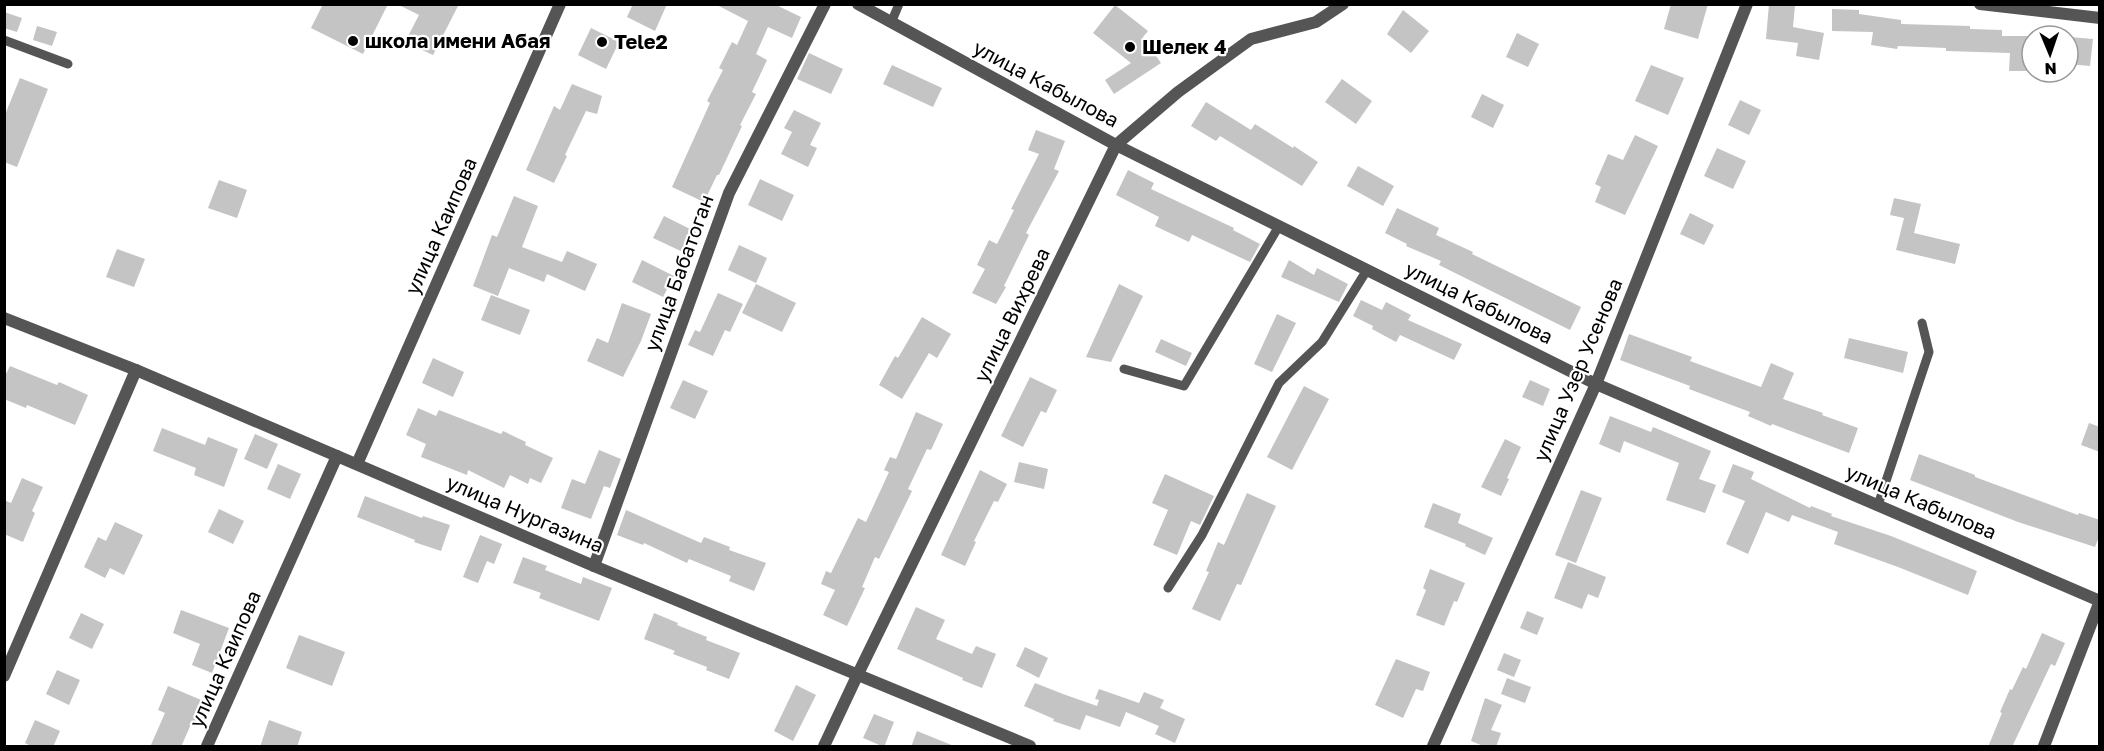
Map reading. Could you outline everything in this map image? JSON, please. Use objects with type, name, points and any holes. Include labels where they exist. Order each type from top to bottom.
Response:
[{"type":"street","name":"улица Каипова","points":[[357,464],[560,4]]},
{"type":"street","name":"улица Бабатоган","points":[[594,566],[729,193],[825,4]]},
{"type":"street","name":"улица Кабылова","points":[[858,4],[1116,145],[1596,384],[2100,601]]},
{"type":"street","name":"улица Вихрева","points":[[824,747],[1116,145],[1178,92],[1251,39],[1316,22],[1343,4]]},
{"type":"street","name":"улица Узер Усенова","points":[[1432,747],[1596,384],[1747,4]]},
{"type":"street","points":[[1980,4],[2100,18]]},
{"type":"street","name":"улица Нургазина","points":[[4,318],[135,370],[594,566],[1030,747]]},
{"type":"street","points":[[4,676],[135,370]]},
{"type":"street","name":"улица Каипова","points":[[207,747],[337,456]]},
{"type":"street","points":[[2044,747],[2100,601]]},
{"type":"lane","points":[[891,23],[899,4]]},
{"type":"lane","points":[[6,43],[68,64]]},
{"type":"lane","points":[[1124,369],[1184,386],[1280,226]]},
{"type":"lane","points":[[1168,588],[1202,535],[1279,383],[1322,342],[1367,270]]},
{"type":"lane","points":[[1878,505],[1929,352],[1922,323]]},
{"type":"building","name":"школа имени Абая","points":[[323,4],[388,4],[363,54],[311,28]]},
{"type":"building","name":"школа имени Абая","points":[[397,4],[459,4],[433,55],[405,42],[419,15]]},
{"type":"building","points":[[633,4],[667,4],[655,31],[627,17]]},
{"type":"building","points":[[715,4],[774,4],[801,17],[792,38],[768,27],[756,54],[767,60],[752,92],[756,94],[719,175],[704,202],[672,187],[710,103],[707,101],[723,70],[719,68],[732,42],[737,45],[748,21]]},
{"type":"building","points":[[1671,4],[1708,4],[1698,39],[1664,29]]},
{"type":"building","points":[[1769,4],[1795,6],[1793,27],[1824,33],[1819,60],[1796,56],[1798,43],[1766,39]]},
{"type":"building","name":"Шелек 4","points":[[1115,5],[1148,31],[1143,37],[1161,63],[1114,94],[1105,80],[1131,63],[1093,33]]},
{"type":"building","points":[[1832,9],[1859,10],[1859,14],[1901,20],[1901,24],[1970,26],[1970,29],[2002,30],[2002,36],[2020,36],[2020,71],[2009,71],[2010,53],[1946,51],[1946,48],[1898,46],[1897,49],[1871,45],[1873,32],[1832,31]]},
{"type":"building","points":[[1403,10],[1429,31],[1411,53],[1387,34]]},
{"type":"building","points":[[4,12],[22,18],[17,32],[4,28]]},
{"type":"building","points":[[37,26],[57,32],[52,46],[33,40]]},
{"type":"building","points":[[591,28],[619,42],[606,69],[578,55]]},
{"type":"building","points":[[1517,33],[1539,44],[1528,67],[1506,57]]},
{"type":"building","points":[[2080,38],[2093,39],[2090,66],[2080,65]]},
{"type":"building","points":[[809,53],[843,69],[831,94],[797,79]]},
{"type":"building","points":[[892,65],[942,88],[933,107],[883,84]]},
{"type":"building","points":[[1651,65],[1684,78],[1668,115],[1635,101]]},
{"type":"building","points":[[20,78],[48,89],[17,167],[4,162],[4,117]]},
{"type":"building","points":[[1342,79],[1372,101],[1356,124],[1325,102]]},
{"type":"building","points":[[572,84],[602,96],[597,114],[586,111],[554,183],[526,170],[554,106],[560,110]]},
{"type":"building","points":[[1482,94],[1504,105],[1493,128],[1471,117]]},
{"type":"building","points":[[1740,100],[1761,110],[1749,135],[1728,125]]},
{"type":"building","points":[[1206,102],[1251,130],[1255,124],[1318,162],[1302,186],[1220,136],[1216,141],[1191,126]]},
{"type":"building","points":[[794,110],[821,123],[810,145],[817,148],[808,167],[781,154],[792,132],[784,128]]},
{"type":"building","points":[[1036,130],[1065,141],[1054,169],[1059,171],[1026,233],[1029,235],[996,304],[972,293],[985,269],[977,265],[989,240],[997,244],[1014,210],[1011,209],[1039,154],[1028,150]]},
{"type":"building","points":[[1635,135],[1658,146],[1625,215],[1595,202],[1601,187],[1595,184],[1608,154],[1623,160]]},
{"type":"building","points":[[1717,148],[1746,161],[1733,189],[1704,176]]},
{"type":"building","points":[[1358,166],[1394,186],[1383,206],[1347,186]]},
{"type":"building","points":[[1128,170],[1154,183],[1151,189],[1234,228],[1233,230],[1260,244],[1250,262],[1192,235],[1189,242],[1155,226],[1159,217],[1116,195]]},
{"type":"building","points":[[760,179],[794,195],[782,221],[748,205]]},
{"type":"building","points":[[219,180],[247,190],[237,218],[208,208]]},
{"type":"building","points":[[514,196],[538,206],[522,247],[562,262],[567,251],[597,264],[585,291],[547,274],[544,282],[509,268],[498,296],[473,286],[492,235],[497,237]]},
{"type":"building","points":[[1894,198],[1921,204],[1914,233],[1960,244],[1955,264],[1896,250],[1904,218],[1890,215]]},
{"type":"building","points":[[1397,208],[1439,228],[1436,235],[1581,307],[1570,330],[1439,265],[1441,261],[1406,246],[1407,244],[1385,233]]},
{"type":"building","points":[[1690,213],[1714,225],[1704,245],[1680,234]]},
{"type":"building","points":[[664,216],[696,232],[685,253],[653,238]]},
{"type":"building","points":[[739,245],[767,258],[756,283],[728,270]]},
{"type":"building","points":[[117,249],[145,259],[134,287],[106,277]]},
{"type":"building","points":[[642,260],[674,276],[663,297],[632,282]]},
{"type":"building","points":[[1289,260],[1314,275],[1317,268],[1348,284],[1339,302],[1281,277]]},
{"type":"building","points":[[756,284],[796,303],[782,332],[742,313]]},
{"type":"building","points":[[1119,284],[1143,296],[1111,362],[1086,357]]},
{"type":"building","points":[[718,293],[743,304],[730,332],[725,330],[713,356],[688,345],[695,330],[700,332]]},
{"type":"building","points":[[491,295],[530,310],[520,335],[481,320]]},
{"type":"building","points":[[1361,300],[1382,310],[1386,302],[1411,315],[1408,320],[1462,344],[1454,360],[1400,335],[1396,342],[1372,329],[1373,326],[1353,316]]},
{"type":"building","points":[[622,303],[651,314],[641,341],[623,377],[587,361],[597,338],[608,343]]},
{"type":"building","points":[[1277,314],[1296,323],[1272,372],[1254,364]]},
{"type":"building","points":[[922,317],[951,334],[937,358],[929,353],[902,399],[879,385],[895,356],[898,358]]},
{"type":"building","points":[[1629,334],[1692,357],[1690,361],[1761,387],[1771,363],[1794,373],[1783,399],[1858,428],[1849,453],[1772,424],[1771,426],[1748,416],[1750,412],[1689,389],[1690,386],[1620,360]]},
{"type":"building","points":[[1849,338],[1908,352],[1903,373],[1844,358]]},
{"type":"building","points":[[1161,339],[1192,353],[1186,366],[1155,352]]},
{"type":"building","points":[[433,358],[464,372],[453,397],[422,383]]},
{"type":"building","points":[[10,366],[57,385],[59,382],[88,395],[75,425],[27,405],[26,408],[4,399],[4,378]]},
{"type":"building","points":[[1030,377],[1057,390],[1046,413],[1041,411],[1023,447],[1001,436]]},
{"type":"building","points":[[683,380],[708,391],[695,419],[670,408]]},
{"type":"building","points":[[1530,380],[1550,389],[1543,406],[1522,397]]},
{"type":"building","points":[[1304,386],[1329,399],[1292,470],[1267,457]]},
{"type":"building","points":[[418,408],[436,416],[439,410],[501,434],[503,431],[526,442],[525,445],[553,458],[541,483],[530,478],[528,484],[510,475],[504,488],[468,470],[467,475],[421,457],[426,444],[406,435]]},
{"type":"building","points":[[916,412],[943,424],[931,450],[927,449],[908,489],[912,491],[879,559],[875,557],[862,587],[865,588],[847,626],[823,615],[835,590],[821,584],[826,571],[831,573],[858,518],[866,522],[889,472],[884,470],[890,457],[896,459]]},
{"type":"building","points":[[1610,416],[1651,432],[1653,427],[1711,451],[1699,479],[1716,485],[1705,513],[1666,500],[1679,463],[1624,441],[1620,453],[1599,444]]},
{"type":"building","points":[[2089,423],[2100,427],[2100,452],[2081,445]]},
{"type":"building","points":[[162,428],[205,445],[208,437],[238,449],[224,487],[194,475],[196,468],[153,451]]},
{"type":"building","points":[[255,434],[278,444],[267,469],[244,459]]},
{"type":"building","points":[[1505,439],[1521,447],[1501,496],[1481,487]]},
{"type":"building","points":[[599,450],[621,459],[610,488],[604,486],[591,519],[561,508],[572,479],[585,484]]},
{"type":"building","points":[[1919,454],[2078,515],[2079,513],[2100,520],[2100,534],[2095,547],[2018,522],[1910,480]]},
{"type":"building","points":[[1019,462],[1048,469],[1044,489],[1014,482]]},
{"type":"building","points":[[278,464],[301,474],[290,499],[267,489]]},
{"type":"building","points":[[1733,464],[1754,472],[1751,479],[1810,508],[1811,506],[1832,514],[1831,516],[1891,536],[1977,571],[1968,595],[1834,544],[1838,532],[1792,515],[1789,522],[1766,512],[1748,554],[1726,544],[1745,501],[1722,492]]},
{"type":"building","points":[[980,470],[1007,484],[998,502],[994,501],[974,541],[976,542],[965,566],[941,555]]},
{"type":"building","points":[[1165,474],[1214,496],[1200,525],[1191,521],[1177,555],[1153,545],[1168,510],[1152,503]]},
{"type":"building","points":[[22,478],[43,487],[32,511],[35,513],[23,542],[4,534],[4,500],[11,503]]},
{"type":"building","points":[[1581,490],[1602,498],[1576,563],[1555,555]]},
{"type":"building","points":[[1247,493],[1276,506],[1241,585],[1237,584],[1220,621],[1192,609],[1209,572],[1206,571],[1218,542],[1224,545]]},
{"type":"building","points":[[365,496],[422,518],[423,516],[450,525],[441,551],[357,517]]},
{"type":"building","points":[[1433,503],[1461,514],[1458,523],[1493,538],[1485,555],[1465,546],[1466,544],[1424,527]]},
{"type":"building","points":[[219,509],[244,521],[233,544],[208,532]]},
{"type":"building","points":[[626,510],[701,543],[704,537],[730,547],[729,550],[766,563],[754,591],[729,581],[731,576],[689,559],[687,563],[644,543],[643,545],[617,535]]},
{"type":"building","points":[[115,522],[143,535],[124,575],[110,568],[105,578],[84,567],[98,537],[106,541]]},
{"type":"building","points":[[480,535],[502,544],[494,564],[487,561],[478,583],[463,577]]},
{"type":"building","points":[[523,557],[547,566],[545,570],[581,584],[583,577],[612,588],[599,621],[539,598],[541,593],[513,583]]},
{"type":"building","points":[[1568,562],[1606,577],[1598,598],[1588,594],[1582,609],[1554,598]]},
{"type":"building","points":[[1430,569],[1465,583],[1457,602],[1454,601],[1444,626],[1416,615],[1426,590],[1423,588]]},
{"type":"building","points":[[916,607],[945,620],[936,639],[972,654],[976,646],[996,654],[982,688],[897,649]]},
{"type":"building","points":[[181,610],[229,628],[212,673],[192,665],[200,644],[173,633]]},
{"type":"building","points":[[1527,611],[1544,618],[1537,635],[1520,628]]},
{"type":"building","points":[[81,613],[104,624],[92,649],[69,638]]},
{"type":"building","points":[[654,613],[707,637],[706,640],[740,653],[729,679],[706,670],[707,667],[673,654],[675,651],[644,639]]},
{"type":"building","points":[[2042,633],[2065,643],[2055,666],[2051,664],[2012,747],[1988,747],[2010,689],[2012,690],[2023,667],[2026,669]]},
{"type":"building","points":[[299,635],[345,652],[332,686],[286,668]]},
{"type":"building","points":[[1025,647],[1048,658],[1039,678],[1016,666]]},
{"type":"building","points":[[1504,653],[1521,660],[1514,677],[1497,670]]},
{"type":"building","points":[[1396,659],[1430,672],[1423,691],[1416,689],[1403,718],[1375,705]]},
{"type":"building","points":[[57,670],[80,680],[69,705],[46,694]]},
{"type":"building","points":[[1507,678],[1531,687],[1525,703],[1501,694]]},
{"type":"building","points":[[1035,683],[1097,706],[1099,700],[1095,699],[1099,689],[1139,703],[1144,692],[1164,700],[1160,708],[1185,719],[1175,743],[1155,734],[1159,726],[1126,712],[1120,727],[1086,715],[1080,730],[1053,721],[1054,719],[1024,706]]},
{"type":"building","points":[[796,685],[816,695],[793,741],[774,731]]},
{"type":"building","points":[[168,686],[206,702],[196,726],[191,724],[181,747],[150,747],[165,713],[158,710]]},
{"type":"building","points":[[1485,698],[1502,705],[1491,730],[1501,733],[1496,747],[1486,747],[1471,741]]},
{"type":"building","points":[[874,714],[894,722],[884,747],[863,738]]},
{"type":"building","points":[[35,720],[60,731],[53,747],[33,747],[25,743]]},
{"type":"building","points":[[269,720],[302,732],[297,747],[260,747]]},
{"type":"building","points":[[917,731],[954,746],[954,747],[911,747]]},
{"type":"place","name":"школа имени Абая","points":[[353,41]]},
{"type":"place","name":"Tele2","points":[[602,42]]},
{"type":"place","name":"Шелек 4","points":[[1130,47]]}]
